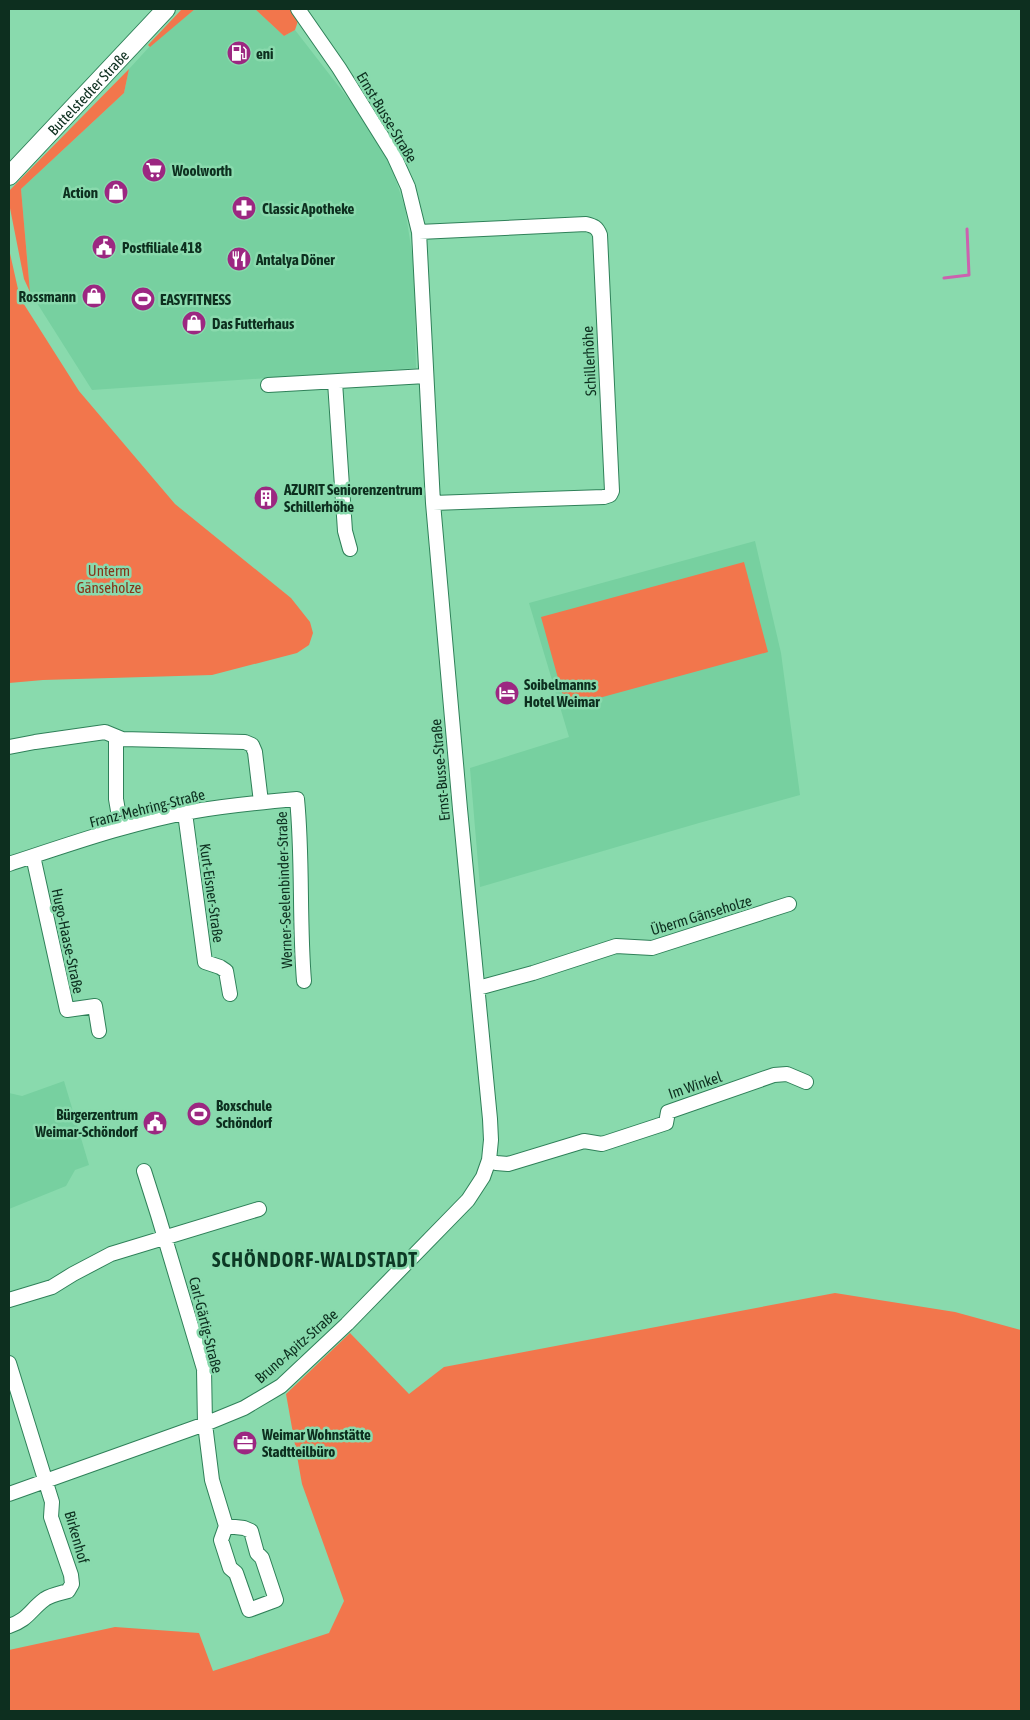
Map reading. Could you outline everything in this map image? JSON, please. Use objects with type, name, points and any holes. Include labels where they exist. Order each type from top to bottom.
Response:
[{"type":"main road","name":"Buttelstedter Straße","points":[[9,175],[166,9]]},
{"type":"street","name":"Ernst-Busse-Straße","points":[[298,9],[314,30],[394,156],[408,187],[419,232],[433,503],[478,988],[490,1132],[489,1160]]},
{"type":"street","name":"Ernst-Busse-Straße","points":[[309,9],[314,30]]},
{"type":"street","name":"Schillerhöhe","points":[[419,232],[586,224],[594,226],[600,235],[612,491],[610,495],[604,497],[433,503]]},
{"type":"street","points":[[268,385],[426,376]]},
{"type":"street","points":[[335,382],[345,531],[350,549]]},
{"type":"street","points":[[9,747],[96,732],[111,733],[122,739],[245,742],[252,745],[255,752],[261,802]]},
{"type":"street","points":[[116,737],[116,799],[121,828]]},
{"type":"street","name":"Franz-Mehring-Straße","points":[[9,864],[121,828],[185,813],[297,799]]},
{"type":"street","name":"Werner-Seelenbinder-Straße","points":[[297,799],[300,827],[304,981]]},
{"type":"street","name":"Kurt-Eisner-Straße","points":[[185,813],[205,962],[226,971],[230,994]]},
{"type":"street","name":"Hugo-Haase-Straße","points":[[33,856],[67,1010],[95,1006],[99,1031]]},
{"type":"street","name":"Überm Gänseholze","points":[[478,988],[616,946],[652,948],[789,904]]},
{"type":"street","name":"Im Winkel","points":[[489,1160],[508,1164],[584,1141],[602,1144],[666,1123],[668,1112],[774,1075],[787,1074],[806,1082]]},
{"type":"street","name":"Bruno-Apitz-Straße","points":[[9,1494],[205,1424],[244,1408],[281,1386],[319,1351],[463,1206],[483,1177],[489,1160]]},
{"type":"street","name":"Carl-Gärtig-Straße","points":[[144,1171],[204,1369],[205,1424],[212,1480],[226,1526]]},
{"type":"street","points":[[9,1300],[52,1287],[111,1254],[164,1236],[259,1209]]},
{"type":"street","points":[[9,1362],[46,1481]]},
{"type":"street","name":"Birkenhof","points":[[9,1626],[28,1616],[47,1597],[68,1591],[72,1584],[71,1575],[51,1517],[52,1502],[46,1481]]},
{"type":"street","points":[[226,1526],[244,1528],[251,1531],[276,1600],[248,1610],[236,1573],[230,1568],[221,1540],[226,1526]]},
{"type":"shaded area","points":[[195,9],[255,9],[284,36],[295,30],[371,128],[391,165],[405,208],[414,266],[416,368],[92,390],[30,292],[21,189],[124,93],[129,69],[151,45]]},
{"type":"shaded area","points":[[755,541],[781,653],[800,795],[480,887],[470,768],[569,737],[529,603]]},
{"type":"shaded area","points":[[64,1081],[89,1165],[75,1170],[66,1186],[9,1209],[9,1093],[22,1096]]},
{"type":"green space","points":[[182,9],[195,9],[150,47],[148,45]]},
{"type":"green space","points":[[255,9],[293,9],[298,21],[295,30],[284,36]]},
{"type":"green space","points":[[129,69],[124,93],[21,189],[30,292],[24,279],[9,203],[9,191]]},
{"type":"green space","name":"Unterm Gänseholze","points":[[9,249],[20,298],[79,391],[175,504],[291,598],[310,622],[313,633],[309,645],[297,653],[212,675],[43,680],[9,683]]},
{"type":"green space","points":[[744,562],[768,652],[566,707],[541,617]]},
{"type":"green space","points":[[835,1293],[955,1312],[1021,1330],[1021,1711],[9,1711],[9,1650],[115,1627],[199,1633],[213,1671],[329,1633],[344,1601],[302,1484],[286,1394],[350,1333],[409,1394],[444,1367]]},
{"type":"waterway","points":[[944,278],[969,275],[967,229]]},
{"type":"place","name":"eni","points":[[239,53]]},
{"type":"place","name":"Woolworth","points":[[154,170]]},
{"type":"place","name":"Action","points":[[116,192]]},
{"type":"place","name":"Classic Apotheke","points":[[244,208]]},
{"type":"place","name":"Postfiliale 418","points":[[104,247]]},
{"type":"place","name":"Antalya Döner","points":[[239,259]]},
{"type":"place","name":"Rossmann","points":[[94,296]]},
{"type":"place","name":"EASYFITNESS","points":[[143,299]]},
{"type":"place","name":"Das Futterhaus","points":[[194,323]]},
{"type":"place","name":"AZURIT Seniorenzentrum Schillerhöhe","points":[[266,498]]},
{"type":"place","name":"Soibelmanns Hotel Weimar","points":[[507,693]]},
{"type":"place","name":"Boxschule Schöndorf","points":[[199,1114]]},
{"type":"place","name":"Bürgerzentrum Weimar-Schöndorf","points":[[155,1123]]},
{"type":"place","name":"Weimar Wohnstätte Stadtteilbüro","points":[[245,1443]]},
{"type":"district","name":"SCHÖNDORF-WALDSTADT","points":[[315,1259]]}]
